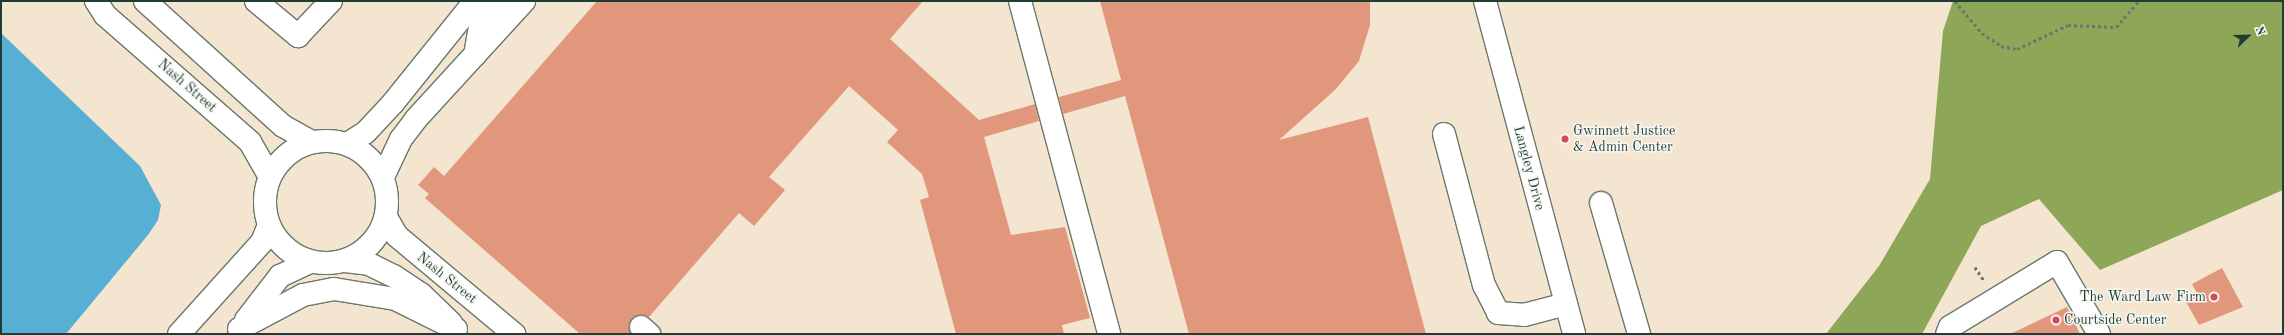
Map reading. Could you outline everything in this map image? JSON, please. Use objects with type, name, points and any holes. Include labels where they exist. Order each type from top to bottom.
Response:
[{"type":"street","name":"Nash Street","points":[[96,1],[105,15],[250,142],[270,177]]},
{"type":"street","points":[[145,1],[283,126],[312,142],[347,144],[372,162],[383,177],[388,203],[386,217],[373,242],[345,261],[310,262],[280,276],[237,331]]},
{"type":"street","points":[[256,1],[298,36],[331,1]]},
{"type":"street","points":[[347,144],[366,132],[393,103],[475,1]]},
{"type":"street","points":[[475,55],[481,22],[499,1]]},
{"type":"street","points":[[383,177],[402,138],[524,1]]},
{"type":"street","points":[[1020,1],[1109,334]]},
{"type":"street","name":"Langley Drive","points":[[1485,1],[1574,334]]},
{"type":"street","points":[[1444,134],[1484,285],[1498,313],[1524,315],[1566,304]]},
{"type":"street","points":[[310,262],[288,250],[269,225],[265,209],[270,177],[290,154],[312,142]]},
{"type":"street","points":[[1601,203],[1639,334]]},
{"type":"street","name":"Nash Street","points":[[386,217],[407,245],[514,334]]},
{"type":"street","points":[[179,334],[262,242],[269,225]]},
{"type":"street","name":"Nash Street","points":[[345,261],[369,264],[394,276],[440,310],[459,331]]},
{"type":"street","points":[[1947,334],[1950,327],[2057,262],[2099,334]]},
{"type":"street","points":[[237,331],[303,295],[334,289],[395,299],[459,331]]},
{"type":"path","points":[[1955,1],[1982,33],[2001,46],[2017,49],[2068,25],[2116,27],[2139,1]]},
{"type":"path","points":[[1975,267],[1982,276]]},
{"type":"green space","points":[[1953,1],[2283,1],[2283,190],[2100,270],[2039,199],[1981,226],[1922,334],[1826,334],[1879,266],[1930,179],[1943,31]]},
{"type":"water","points":[[1,33],[140,166],[161,205],[158,220],[148,235],[66,334],[1,334]]},
{"type":"building","points":[[597,1],[923,1],[890,39],[979,120],[1035,104],[1039,121],[984,137],[1011,235],[1065,227],[1090,318],[1062,325],[1064,334],[956,334],[920,200],[929,197],[922,174],[887,142],[898,130],[849,86],[769,177],[785,190],[754,226],[739,213],[649,317],[637,315],[632,319],[629,325],[631,334],[580,334],[425,198],[429,194],[418,185],[434,167],[444,176]]},
{"type":"building","points":[[1100,1],[1370,1],[1370,25],[1359,61],[1336,89],[1279,140],[1368,117],[1426,334],[1189,334],[1125,96],[1063,114],[1059,97],[1121,80]]},
{"type":"building","name":"The Ward Law Firm","points":[[2222,268],[2243,307],[2199,325],[2185,300],[2197,293],[2192,284]]},
{"type":"building","name":"Courtside Center","points":[[2067,307],[2080,334],[2010,334]]},
{"type":"place","name":"Gwinnett Justice & Admin Center","points":[[1565,139]]},
{"type":"place","name":"The Ward Law Firm","points":[[2214,297]]},
{"type":"place","name":"Courtside Center","points":[[2056,320]]}]
